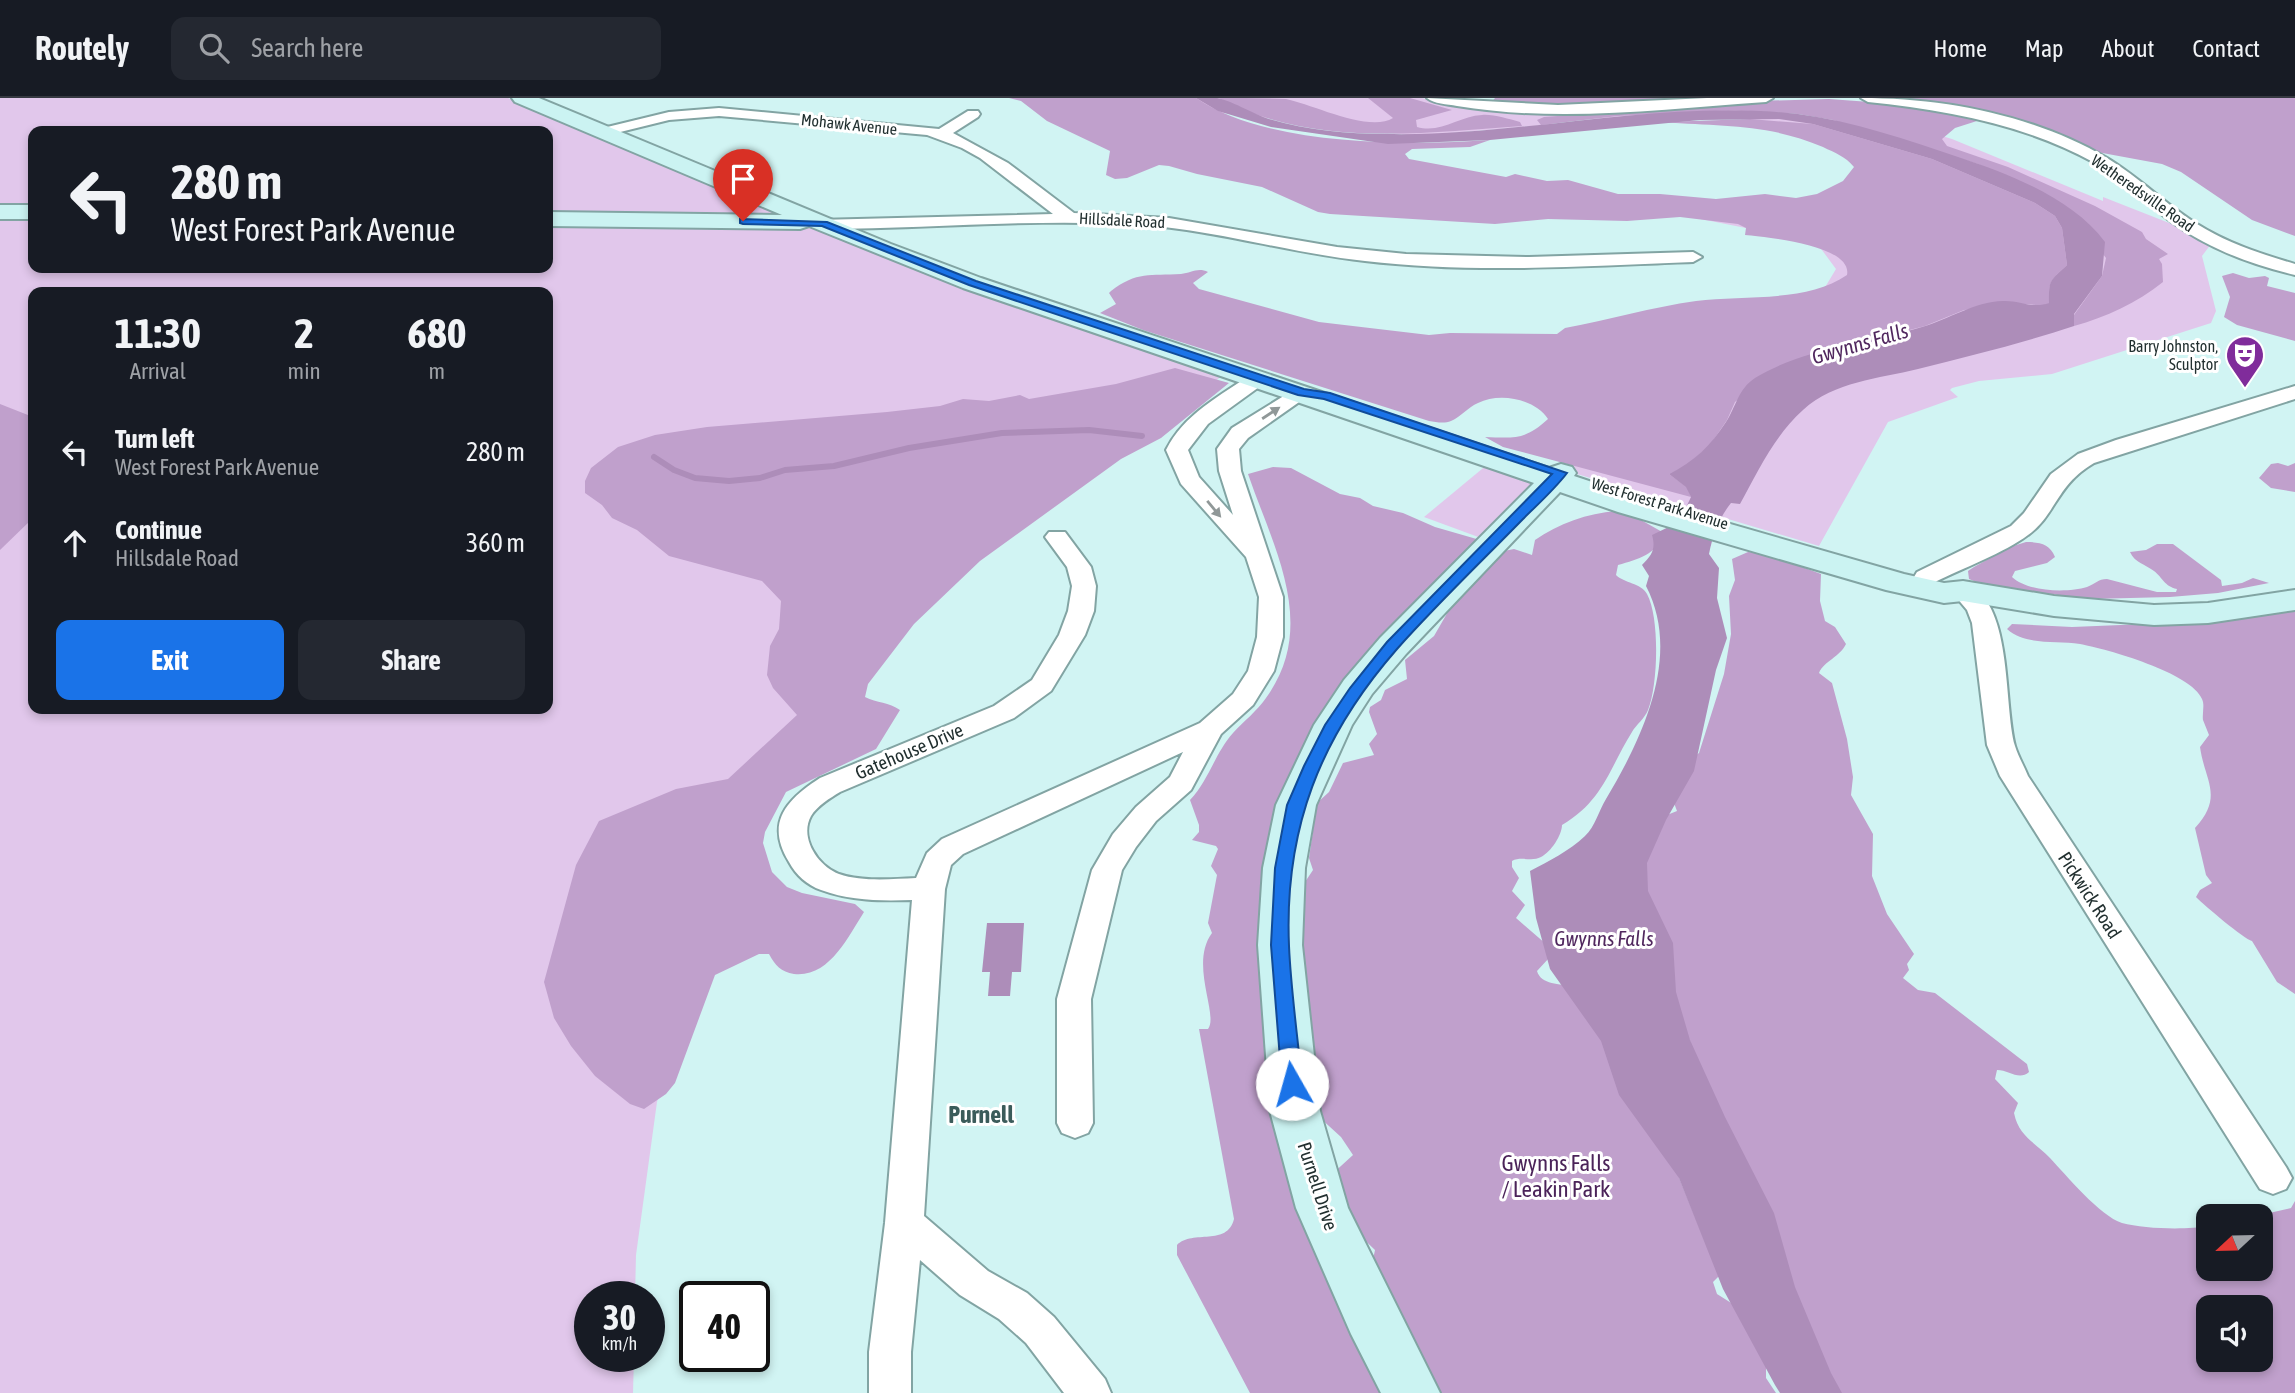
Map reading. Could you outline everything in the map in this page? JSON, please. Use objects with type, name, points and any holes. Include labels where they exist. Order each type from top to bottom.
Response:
[{"type":"main road","name":"West Forest Park Avenue","points":[[522,98],[972,283],[1259,378],[1338,409],[1774,543]]},
{"type":"main road","points":[[0,212],[28,212]]},
{"type":"main road","name":"Hillsdale Road","points":[[553,219],[824,224]]},
{"type":"main road","name":"Purnell Drive","points":[[1411,1393],[1371,1316],[1322,1208],[1295,1111],[1280,945],[1284,868],[1296,805],[1333,725],[1357,688],[1393,646],[1557,477]]},
{"type":"main road","points":[[1774,543],[1926,576],[1963,591]]},
{"type":"main road","points":[[1774,543],[1910,586],[1944,593],[1963,591],[2054,606],[2154,615],[2208,613],[2295,600]]},
{"type":"main road","points":[[2110,611],[2137,605],[2216,600],[2266,593],[2295,584]]},
{"type":"street","points":[[1433,98],[1490,107],[1533,109],[1766,98]]},
{"type":"street","name":"Wetheredsville Road","points":[[1868,98],[1969,113],[2078,149],[2108,165],[2209,238],[2295,270]]},
{"type":"street","name":"Mohawk Avenue","points":[[604,132],[669,116],[719,112],[942,134],[980,150],[1069,218]]},
{"type":"street","points":[[942,134],[973,114]]},
{"type":"street","name":"Hillsdale Road","points":[[824,224],[1069,218],[1194,225],[1344,253],[1404,259],[1462,261],[1693,257]]},
{"type":"street","points":[[1257,557],[1189,479],[1177,450],[1185,435],[1203,418],[1259,378]]},
{"type":"street","points":[[1926,576],[2019,531],[2031,522],[2056,482],[2067,470],[2084,461],[2120,446],[2295,392]]},
{"type":"street","points":[[890,1393],[890,1352],[904,1223],[933,865],[943,852],[1210,729],[1243,699],[1261,671],[1270,637],[1271,597],[1230,471],[1228,449],[1240,433],[1302,393]]},
{"type":"street","name":"Gatehouse Drive","points":[[929,889],[863,888],[835,884],[816,875],[797,850],[792,825],[799,810],[812,796],[830,785],[1004,712],[1042,685],[1072,635],[1081,611],[1084,586],[1079,567],[1057,537]]},
{"type":"street","name":"Pickwick Road","points":[[1963,591],[1979,607],[1985,623],[1998,734],[2014,776],[2273,1178]]},
{"type":"street","points":[[1075,1123],[1074,999],[1107,870],[1124,841],[1146,814],[1181,783],[1210,729]]},
{"type":"street","points":[[904,1223],[974,1283],[1013,1306],[1040,1330],[1090,1393]]},
{"type":"shaded area","points":[[0,98],[508,98],[919,271],[1225,374],[1022,516],[960,568],[800,753],[696,967],[657,1102],[636,1255],[635,1281],[574,1281],[574,1372],[634,1372],[633,1393],[0,1393]]},
{"type":"shaded area","points":[[1101,98],[1422,98],[1456,106],[1511,112],[1704,105],[1922,130],[1952,139],[2103,201],[2103,197],[2187,230],[2211,244],[2202,256],[2216,311],[2211,323],[2052,374],[1979,381],[1952,388],[1950,390],[1958,397],[1888,422],[1819,546],[1560,469],[1671,363],[1824,289],[1836,269],[1819,246],[1776,234],[1630,205],[1842,210],[1938,177],[1724,112],[1571,120],[1546,125],[1416,136]]},
{"type":"shaded area","points":[[1488,464],[1524,476],[1532,484],[1481,538],[1424,517]]},
{"type":"green space","points":[[1009,98],[1196,98],[1225,114],[1260,126],[1298,134],[1379,142],[1490,140],[1470,147],[1412,149],[1405,154],[1409,159],[1506,177],[1515,174],[1547,181],[1568,180],[1618,194],[1660,194],[1716,199],[1765,194],[1796,198],[1817,194],[1843,181],[1854,167],[1843,157],[1823,147],[1782,134],[1744,127],[1664,122],[1750,119],[1813,124],[1932,159],[2035,203],[2055,216],[2062,228],[2067,265],[2051,282],[2050,303],[2042,306],[2028,304],[1964,310],[1925,326],[1820,353],[1778,367],[1735,402],[1727,420],[1710,445],[1686,466],[1669,474],[1687,487],[1691,497],[1503,447],[1485,437],[1504,438],[1526,434],[1548,419],[1526,402],[1496,398],[1474,405],[1451,421],[1429,421],[1143,330],[1100,313],[1116,304],[1109,293],[1136,277],[1201,270],[1208,272],[1193,283],[1199,289],[1319,322],[1429,335],[1557,334],[1565,328],[1696,301],[1774,296],[1813,290],[1847,275],[1845,265],[1837,256],[1806,244],[1745,235],[1746,228],[1738,224],[1680,217],[1627,221],[1548,219],[1495,224],[1330,214],[1318,212],[1262,187],[1169,166],[1159,165],[1127,178],[1115,179],[1106,175],[1110,151],[1047,121],[1021,101]]},
{"type":"green space","points":[[1219,98],[1286,99],[1355,120],[1383,122],[1393,118],[1368,98],[1410,98],[1452,110],[1416,120],[1417,127],[1442,127],[1474,116],[1486,115],[1520,122],[1522,126],[1445,132],[1329,131],[1254,114]]},
{"type":"green space","points":[[1495,98],[1716,98],[1686,102],[1522,106],[1491,103]]},
{"type":"green space","points":[[1904,98],[2295,98],[2295,236],[2252,220],[2181,172],[2162,164],[2097,152],[1998,115],[1951,104]]},
{"type":"green space","points":[[1829,99],[1925,106],[1980,120],[1955,128],[1942,139],[1947,146],[2008,167],[2095,206],[2142,232],[2146,239],[2168,254],[2159,259],[2163,282],[2121,308],[2074,326],[2074,315],[2102,276],[2106,258],[2068,208],[1978,164],[1833,120],[1798,114],[1735,110],[1618,116],[1541,125],[1537,120],[1544,117],[1757,101]]},
{"type":"green space","points":[[2233,273],[2249,278],[2265,276],[2269,278],[2267,286],[2295,293],[2295,341],[2237,325],[2224,317],[2230,297],[2222,276]]},
{"type":"green space","points":[[1175,368],[1229,383],[1161,438],[1121,459],[980,561],[914,624],[868,684],[865,697],[900,710],[876,749],[786,792],[765,832],[763,843],[772,872],[787,887],[802,893],[855,904],[864,912],[844,944],[827,963],[806,974],[785,972],[769,954],[759,954],[715,975],[675,1083],[666,1094],[644,1109],[630,1104],[595,1076],[571,1046],[554,1018],[544,982],[576,865],[599,821],[676,789],[728,779],[797,715],[773,688],[767,675],[770,646],[779,629],[781,601],[762,581],[669,556],[637,530],[612,518],[602,505],[585,493],[585,481],[591,468],[618,447],[655,435],[707,427],[940,406],[963,399],[989,401],[1020,395],[1029,399],[1116,384]]},
{"type":"green space","points":[[0,404],[28,415],[28,523],[0,550]]},
{"type":"green space","points":[[2295,463],[2295,492],[2271,488],[2259,478],[2271,464],[2288,466]]},
{"type":"green space","points":[[1273,467],[1291,468],[1340,494],[1360,498],[1373,506],[1403,513],[1435,527],[1480,540],[1386,640],[1265,905],[1390,1393],[1250,1393],[1177,1255],[1177,1245],[1184,1240],[1224,1233],[1234,1219],[1199,1029],[1208,1029],[1210,1022],[1203,959],[1212,933],[1208,923],[1217,875],[1211,866],[1218,849],[1216,846],[1192,840],[1199,832],[1199,825],[1190,800],[1221,749],[1266,698],[1281,670],[1289,642],[1290,614],[1286,586],[1279,558],[1248,474]]},
{"type":"green space","name":"Gwynns Falls / Leakin Park","points":[[1616,511],[1641,520],[1664,533],[1651,551],[1640,558],[1618,565],[1616,575],[1644,590],[1651,605],[1656,635],[1656,669],[1651,699],[1647,713],[1632,732],[1596,795],[1576,816],[1562,825],[1552,847],[1538,858],[1512,861],[1512,867],[1519,878],[1512,891],[1525,905],[1516,918],[1546,944],[1549,958],[1537,971],[1539,976],[1552,983],[1573,986],[1674,1165],[1719,1276],[1713,1282],[1717,1294],[1736,1306],[1766,1355],[1766,1378],[1776,1393],[1438,1393],[1371,1269],[1375,1250],[1352,1228],[1354,1217],[1343,1211],[1330,1176],[1353,1155],[1341,1137],[1318,1116],[1314,1045],[1305,1034],[1300,953],[1304,949],[1300,940],[1303,885],[1313,870],[1309,858],[1317,803],[1329,792],[1343,763],[1374,755],[1369,744],[1377,734],[1369,712],[1370,707],[1381,700],[1385,690],[1407,679],[1405,660],[1434,636],[1449,610],[1494,553],[1514,549],[1532,555],[1535,540],[1553,529],[1584,517]]},
{"type":"green space","points":[[2026,542],[2044,545],[2055,557],[2047,563],[2015,571],[2012,577],[2037,588],[2079,589],[2107,579],[2157,592],[2176,592],[2177,589],[2166,584],[2130,552],[2146,550],[2157,544],[2173,544],[2221,580],[2222,586],[2253,578],[2269,583],[2218,593],[2091,599],[1986,586],[1969,579],[1968,571],[1974,567],[2010,547]]},
{"type":"green space","points":[[1748,552],[1765,553],[1821,574],[1820,601],[1825,621],[1835,627],[1846,644],[1819,673],[1832,683],[1847,739],[1853,777],[1851,795],[1873,834],[1872,876],[1887,914],[1914,954],[1907,964],[1909,970],[1903,978],[1918,990],[1935,993],[2027,1064],[2029,1072],[2025,1074],[1997,1070],[1995,1079],[2018,1103],[2014,1113],[2024,1134],[2094,1204],[2113,1219],[2153,1228],[2196,1227],[2196,1281],[2273,1281],[2273,1212],[2291,1208],[2295,1201],[2295,1393],[1834,1393],[1626,885],[1657,819],[1677,811],[1671,795],[1672,773],[1699,753],[1724,674],[1731,634],[1729,596],[1735,580],[1732,559]]},
{"type":"green space","points":[[2295,605],[2295,994],[2277,982],[2252,941],[2233,929],[2196,897],[2200,890],[2212,883],[2206,875],[2195,828],[2204,817],[2211,798],[2200,747],[2209,735],[2203,720],[2203,701],[2195,689],[2166,671],[2128,657],[2080,644],[2023,638],[2007,629],[2012,624],[2072,627],[2194,622]]},
{"type":"water","name":"Gwynns Falls","points":[[1196,98],[1222,99],[1266,118],[1295,126],[1371,134],[1489,130],[1696,111],[1748,110],[1819,117],[1901,138],[2020,180],[2076,213],[2105,242],[2102,276],[2074,314],[2074,326],[1977,354],[1858,382],[1815,400],[1793,420],[1776,442],[1740,504],[1731,503],[1717,527],[1709,554],[1719,568],[1717,598],[1727,638],[1716,670],[1694,771],[1666,820],[1647,863],[1648,891],[1673,943],[1676,992],[1690,1040],[1725,1117],[1774,1213],[1795,1287],[1842,1393],[1780,1393],[1775,1385],[1723,1289],[1679,1178],[1619,1095],[1601,1041],[1550,969],[1536,918],[1530,871],[1566,851],[1588,832],[1620,775],[1644,723],[1659,667],[1660,640],[1656,612],[1646,586],[1649,576],[1642,565],[1652,552],[1652,535],[1679,522],[1691,497],[1686,487],[1669,474],[1686,464],[1708,445],[1726,422],[1749,382],[1774,368],[1815,353],[1922,327],[1982,304],[2003,301],[2037,305],[2049,303],[2051,281],[2067,265],[2062,228],[2055,216],[2035,203],[1932,159],[1813,124],[1779,119],[1700,120],[1490,140],[1388,144],[1271,127],[1218,111]]},
{"type":"water","points":[[987,923],[1024,923],[1021,972],[1012,972],[1010,996],[988,996],[990,972],[982,972]]},
{"type":"waterway","points":[[654,457],[674,470],[695,478],[729,481],[760,478],[785,470],[834,466],[909,448],[1002,433],[1089,430],[1142,436]]},
{"type":"place","name":"Barry Johnston, Sculptor","points":[[2245,389]]},
{"type":"district","name":"Purnell","points":[[981,1115]]},
{"type":"route","points":[[743,221],[824,224],[972,283],[1302,393],[1326,396],[1561,473],[1393,646],[1357,688],[1333,725],[1312,766],[1296,805],[1284,868],[1280,945],[1292,1084]]}]
